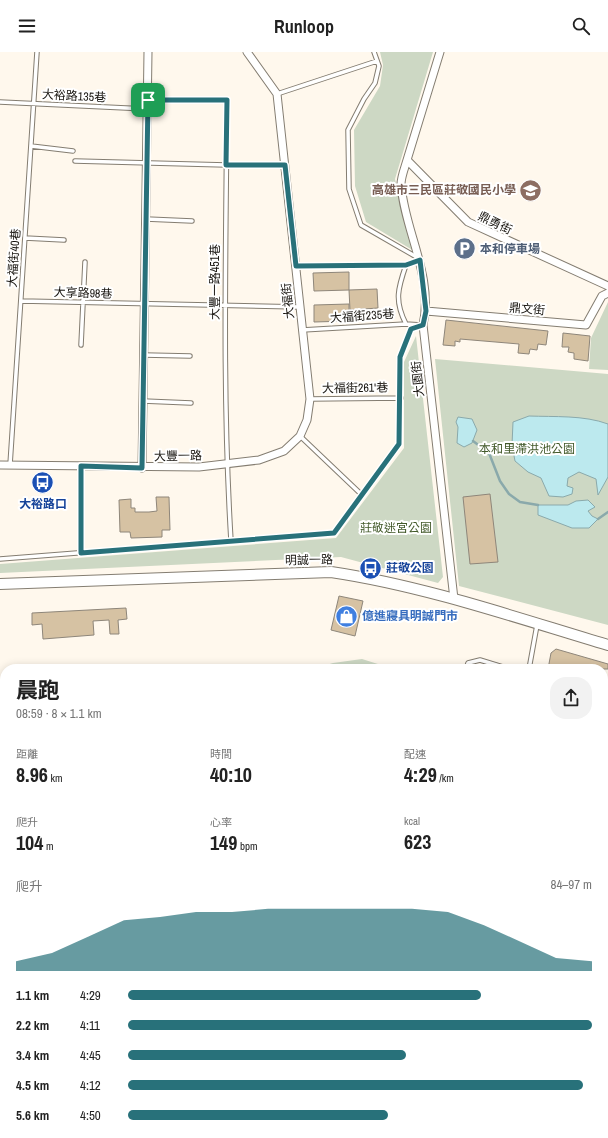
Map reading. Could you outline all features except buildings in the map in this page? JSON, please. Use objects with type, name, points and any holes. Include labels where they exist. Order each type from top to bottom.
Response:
[{"type":"street","points":[[142,468],[148,52]]},
{"type":"street","name":"大福街","points":[[247,52],[277,94],[310,399],[307,420],[300,436]]},
{"type":"street","points":[[406,160],[440,52]]},
{"type":"street","name":"大園街","points":[[406,160],[401,183],[406,211],[420,260],[426,311],[423,325],[454,599]]},
{"type":"street","name":"鼎勇街","points":[[406,160],[468,222],[608,286]]},
{"type":"street","name":"鼎文街","points":[[426,311],[586,325],[602,296],[608,293]]},
{"type":"street","name":"大豐一路","points":[[0,465],[142,468],[199,467],[259,460],[284,450],[300,436]]},
{"type":"street","name":"明誠一路","points":[[0,584],[331,572],[359,576],[454,599],[608,645]]},
{"type":"lane","name":"大福街40巷","points":[[10,466],[37,52]]},
{"type":"lane","points":[[374,52],[379,66],[375,83],[364,99],[348,130],[349,189],[361,225],[420,260]]},
{"type":"lane","points":[[277,94],[377,61]]},
{"type":"lane","name":"大豐一路451巷","points":[[148,100],[227,100],[225,306],[226,464],[231,541]]},
{"type":"lane","name":"大裕路135巷","points":[[0,102],[147,109]]},
{"type":"lane","points":[[31,146],[73,151]]},
{"type":"lane","points":[[75,161],[285,165]]},
{"type":"lane","points":[[146,219],[192,221]]},
{"type":"lane","points":[[25,238],[64,240]]},
{"type":"lane","points":[[296,266],[406,265],[420,260]]},
{"type":"lane","points":[[81,345],[85,262]]},
{"type":"lane","points":[[406,265],[398,286],[399,310],[406,324]]},
{"type":"lane","name":"大享路98巷","points":[[21,301],[145,305],[300,307]]},
{"type":"lane","name":"大福街235巷","points":[[302,330],[406,324],[423,325]]},
{"type":"lane","points":[[300,436],[362,495],[399,444],[401,398],[400,357],[411,329],[423,325]]},
{"type":"lane","points":[[144,355],[190,356]]},
{"type":"lane","name":"大福街261'巷","points":[[310,399],[401,398]]},
{"type":"lane","points":[[143,400],[191,403]]},
{"type":"lane","points":[[81,466],[81,553]]},
{"type":"lane","name":"明誠一路","points":[[0,559],[334,533],[362,495]]},
{"type":"lane","points":[[530,664],[537,624]]},
{"type":"lane","points":[[468,664],[480,660],[493,664]]},
{"type":"green space","points":[[380,52],[433,52],[395,179],[414,251],[366,222],[355,186],[354,130],[380,86],[383,65]]},
{"type":"green space","points":[[608,302],[608,370],[589,369],[591,338]]},
{"type":"green space","name":"莊敬迷宮公園","points":[[416,336],[443,577],[438,583],[341,557],[0,573],[0,564],[336,538],[404,448],[404,362]]},
{"type":"green space","name":"本和里滯洪池公園","points":[[435,359],[608,374],[608,625],[459,586]]},
{"type":"green space","points":[[362,659],[378,664],[330,664]]},
{"type":"water","points":[[529,416],[589,419],[608,424],[608,477],[598,495],[596,479],[579,472],[568,478],[567,486],[573,488],[572,494],[563,497],[549,496],[541,478],[528,472],[515,461],[512,445],[513,422]]},
{"type":"water","points":[[458,417],[472,419],[477,430],[472,443],[464,447],[457,443],[458,427],[456,422]]},
{"type":"water","points":[[588,500],[595,507],[588,511],[592,516],[598,519],[589,528],[572,528],[538,515],[538,505],[568,505],[576,501]]},
{"type":"waterway","points":[[473,441],[489,453],[500,481],[509,494],[520,502],[538,505]]},
{"type":"waterway","points":[[598,519],[608,512]]},
{"type":"place","name":"高雄市三民區莊敬國民小學","points":[[531,190]]},
{"type":"place","name":"本和停車場","points":[[464,249]]},
{"type":"place","name":"大裕路口","points":[[43,483]]},
{"type":"place","name":"莊敬公園","points":[[371,568]]},
{"type":"place","name":"億進寢具明誠門市","points":[[347,616]]},
{"type":"route","points":[[148,100],[227,100],[226,165],[285,165],[296,266],[406,265],[420,260],[426,311],[423,325],[411,329],[400,357],[401,398],[399,444],[334,533],[81,553],[81,466],[142,468],[148,100]]}]
